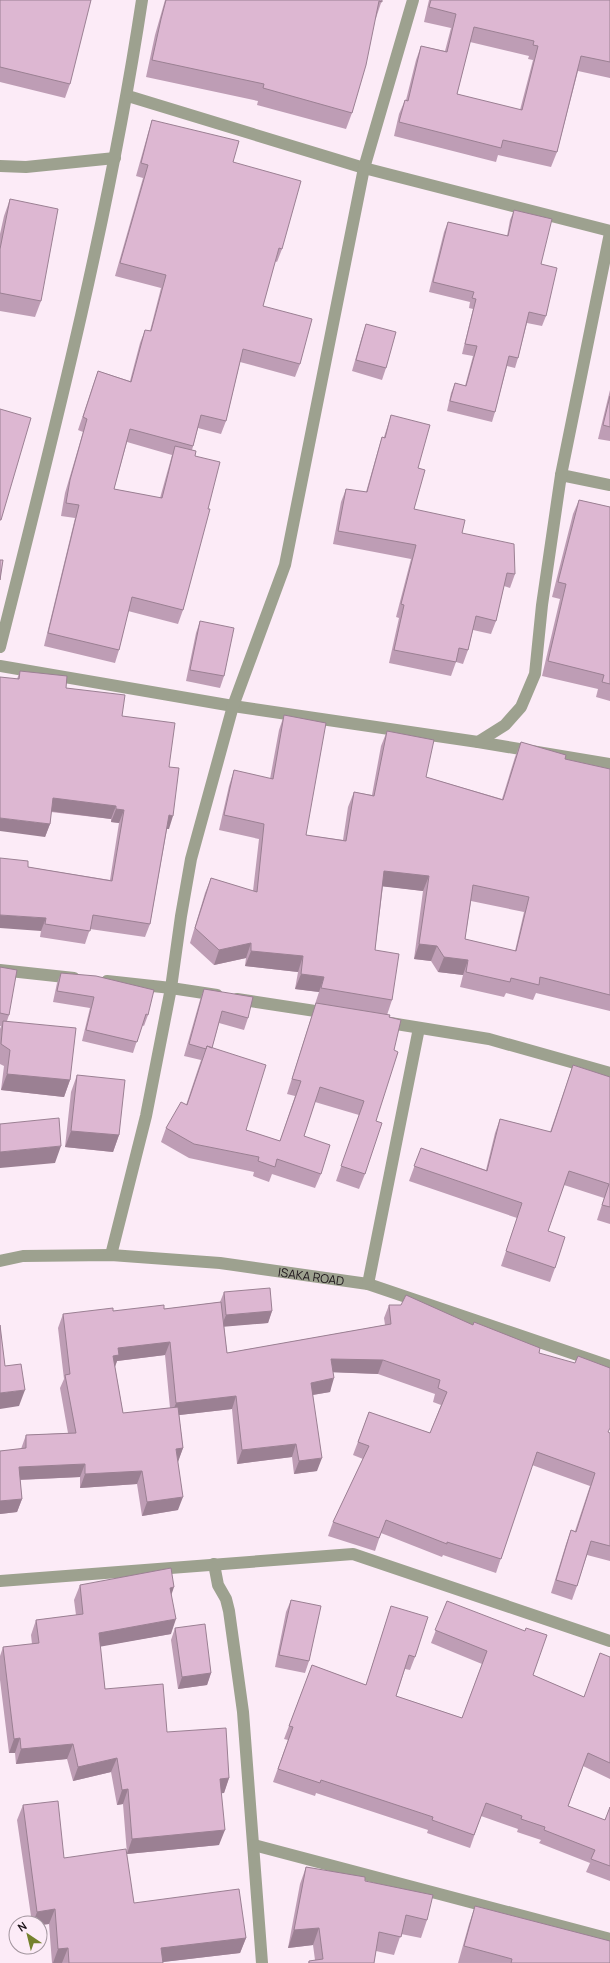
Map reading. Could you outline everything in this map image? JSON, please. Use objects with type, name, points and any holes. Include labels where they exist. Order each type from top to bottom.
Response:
[{"type":"street","points":[[0,647],[53,438],[115,158],[128,96],[142,0]]},
{"type":"street","points":[[112,1255],[146,1116],[171,988],[181,916],[191,860],[233,706],[285,565],[364,168],[414,0]]},
{"type":"street","points":[[128,96],[364,168],[610,232],[561,475],[542,605],[536,674],[521,706],[517,711],[505,725],[478,742]]},
{"type":"street","points":[[0,166],[26,167],[115,158]]},
{"type":"street","points":[[561,475],[610,485]]},
{"type":"street","points":[[0,666],[233,706],[478,742],[610,764]]},
{"type":"street","points":[[0,970],[171,988],[342,1016]]},
{"type":"street","points":[[373,1021],[489,1039],[610,1073]]},
{"type":"street","points":[[368,1284],[420,1028]]},
{"type":"street","name":"ISAKA ROAD","points":[[0,1261],[23,1256],[112,1255],[220,1263],[368,1284],[610,1366]]},
{"type":"street","points":[[0,1581],[353,1554],[610,1641]]},
{"type":"street","points":[[214,1564],[218,1585],[226,1600],[229,1612],[243,1712],[262,1963]]},
{"type":"street","points":[[254,1845],[610,1939]]},
{"type":"building","points":[[0,0],[91,0],[70,84],[0,67]]},
{"type":"building","points":[[166,0],[382,0],[382,2],[379,1],[366,65],[352,113],[263,88],[264,84],[152,60]]},
{"type":"building","points":[[431,0],[610,0],[610,62],[581,56],[557,152],[503,140],[501,148],[399,122],[405,100],[408,101],[421,46],[447,52],[456,14],[429,7]],"holes":[[[474,27],[534,41],[533,45],[538,46],[522,110],[457,94]]]},
{"type":"building","points":[[152,120],[239,141],[233,162],[301,181],[282,249],[279,248],[263,306],[312,319],[300,364],[243,349],[226,421],[201,415],[193,446],[130,429],[114,489],[162,498],[175,446],[196,451],[195,456],[220,462],[208,509],[210,509],[183,610],[132,597],[119,650],[48,633],[79,505],[66,503],[70,480],[87,419],[83,417],[98,371],[131,382],[145,330],[151,331],[166,275],[120,263],[148,165],[141,163]]},
{"type":"building","points":[[10,199],[58,209],[41,301],[0,293],[0,249]]},
{"type":"building","points":[[514,210],[552,219],[541,264],[557,268],[546,316],[529,312],[518,358],[509,356],[495,412],[450,401],[455,383],[466,386],[477,346],[465,344],[476,299],[472,298],[474,292],[433,282],[448,222],[508,236]]},
{"type":"building","points":[[366,324],[396,332],[386,368],[356,360]]},
{"type":"building","points":[[610,396],[610,427],[603,425]]},
{"type":"building","points":[[0,409],[31,418],[1,520],[0,520]]},
{"type":"building","points":[[391,415],[430,425],[418,468],[425,470],[414,509],[465,520],[462,533],[514,544],[515,574],[507,573],[496,621],[476,616],[468,650],[459,648],[456,662],[394,650],[404,605],[401,604],[416,545],[338,531],[346,489],[367,492],[382,437],[385,438]]},
{"type":"building","points":[[579,500],[610,507],[610,684],[602,682],[604,675],[548,661],[566,584],[558,582]]},
{"type":"building","points":[[0,560],[3,560],[0,580]]},
{"type":"building","points":[[200,621],[234,628],[224,676],[190,670]]},
{"type":"building","points":[[20,671],[67,676],[66,688],[125,695],[122,716],[175,723],[169,767],[179,768],[173,816],[169,815],[150,924],[93,915],[90,931],[45,924],[46,918],[0,915],[0,858],[28,861],[28,867],[112,881],[124,810],[116,809],[116,806],[53,798],[50,824],[0,818],[0,677],[19,679]]},
{"type":"building","points":[[284,715],[326,723],[306,835],[346,841],[354,792],[374,796],[387,731],[434,740],[426,777],[503,800],[521,742],[566,755],[565,759],[610,769],[610,995],[540,977],[539,985],[511,978],[510,982],[466,972],[468,960],[444,957],[437,946],[419,944],[429,876],[384,871],[375,950],[399,954],[392,1000],[321,988],[324,977],[301,974],[303,956],[251,951],[251,943],[219,950],[195,928],[211,878],[257,892],[264,824],[224,815],[234,770],[273,779]],"holes":[[[473,885],[529,897],[516,951],[465,939]]]},
{"type":"building","points":[[0,967],[17,970],[9,1015],[0,1013]]},
{"type":"building","points":[[61,973],[96,976],[154,990],[148,1015],[146,1014],[137,1042],[86,1030],[94,997],[57,991]]},
{"type":"building","points":[[204,989],[253,997],[248,1018],[222,1011],[212,1048],[207,1046],[206,1049],[189,1044]]},
{"type":"building","points":[[316,1003],[390,1015],[389,1017],[401,1020],[394,1050],[398,1052],[376,1121],[382,1123],[365,1174],[341,1166],[364,1101],[320,1087],[304,1136],[330,1145],[321,1174],[277,1159],[275,1167],[258,1161],[259,1157],[194,1144],[166,1128],[181,1102],[187,1105],[207,1046],[266,1065],[246,1130],[280,1141],[301,1081],[292,1079]]},
{"type":"building","points":[[3,1021],[76,1028],[70,1080],[7,1074],[10,1050],[1,1044]]},
{"type":"building","points":[[573,1065],[610,1077],[610,1207],[602,1205],[609,1184],[569,1171],[548,1231],[565,1237],[555,1268],[506,1251],[522,1203],[414,1166],[421,1148],[487,1171],[500,1119],[551,1132]]},
{"type":"building","points":[[77,1075],[125,1080],[119,1135],[71,1131]]},
{"type":"building","points":[[59,1118],[61,1146],[0,1152],[0,1124]]},
{"type":"building","points":[[270,1288],[272,1311],[226,1315],[224,1292]]},
{"type":"building","points":[[406,1295],[473,1325],[474,1322],[540,1348],[539,1353],[575,1363],[578,1356],[610,1368],[610,1428],[608,1432],[610,1433],[610,1546],[591,1541],[577,1586],[556,1580],[571,1530],[576,1532],[595,1473],[537,1452],[501,1559],[447,1542],[447,1544],[386,1520],[379,1538],[333,1522],[369,1446],[358,1442],[369,1412],[430,1433],[447,1392],[438,1388],[440,1380],[383,1360],[331,1359],[334,1378],[311,1383],[322,1458],[299,1461],[296,1444],[242,1450],[236,1396],[176,1403],[170,1342],[118,1348],[119,1355],[113,1356],[123,1413],[178,1407],[183,1448],[176,1449],[183,1497],[147,1502],[142,1471],[85,1474],[85,1464],[19,1467],[22,1499],[0,1501],[0,1451],[26,1448],[26,1435],[76,1433],[65,1375],[70,1374],[63,1314],[113,1308],[113,1311],[164,1305],[164,1309],[221,1302],[227,1353],[391,1324],[389,1305],[401,1305]]},
{"type":"building","points":[[0,1325],[5,1366],[21,1364],[25,1390],[0,1393]]},
{"type":"building","points":[[171,1568],[174,1587],[170,1588],[176,1619],[99,1633],[105,1689],[163,1684],[167,1732],[226,1728],[229,1778],[220,1779],[225,1830],[132,1839],[128,1789],[122,1790],[117,1758],[78,1767],[73,1744],[21,1749],[20,1738],[14,1739],[3,1647],[39,1643],[36,1620],[83,1614],[80,1585]]},
{"type":"building","points":[[291,1600],[321,1606],[309,1661],[279,1655]]},
{"type":"building","points":[[447,1601],[525,1631],[526,1628],[547,1635],[533,1675],[584,1697],[600,1653],[610,1657],[610,1763],[588,1753],[568,1806],[605,1820],[610,1807],[610,1866],[591,1859],[595,1850],[544,1830],[545,1827],[521,1819],[522,1816],[486,1803],[474,1835],[432,1820],[433,1817],[321,1780],[320,1783],[278,1769],[293,1727],[289,1726],[312,1665],[366,1685],[391,1606],[428,1617],[415,1657],[409,1655],[396,1696],[462,1718],[487,1651],[435,1630]]},
{"type":"building","points":[[205,1624],[211,1673],[182,1677],[175,1628]]},
{"type":"building","points":[[58,1801],[64,1858],[126,1849],[134,1903],[239,1889],[246,1938],[161,1948],[163,1963],[69,1963],[68,1948],[58,1949],[55,1909],[37,1912],[23,1805]]},
{"type":"building","points":[[306,1867],[365,1877],[365,1881],[433,1895],[427,1920],[406,1915],[401,1937],[379,1932],[374,1963],[309,1963],[309,1961],[323,1959],[319,1928],[294,1930]]},
{"type":"building","points":[[475,1906],[610,1941],[610,1963],[511,1963],[512,1959],[464,1946]]}]
